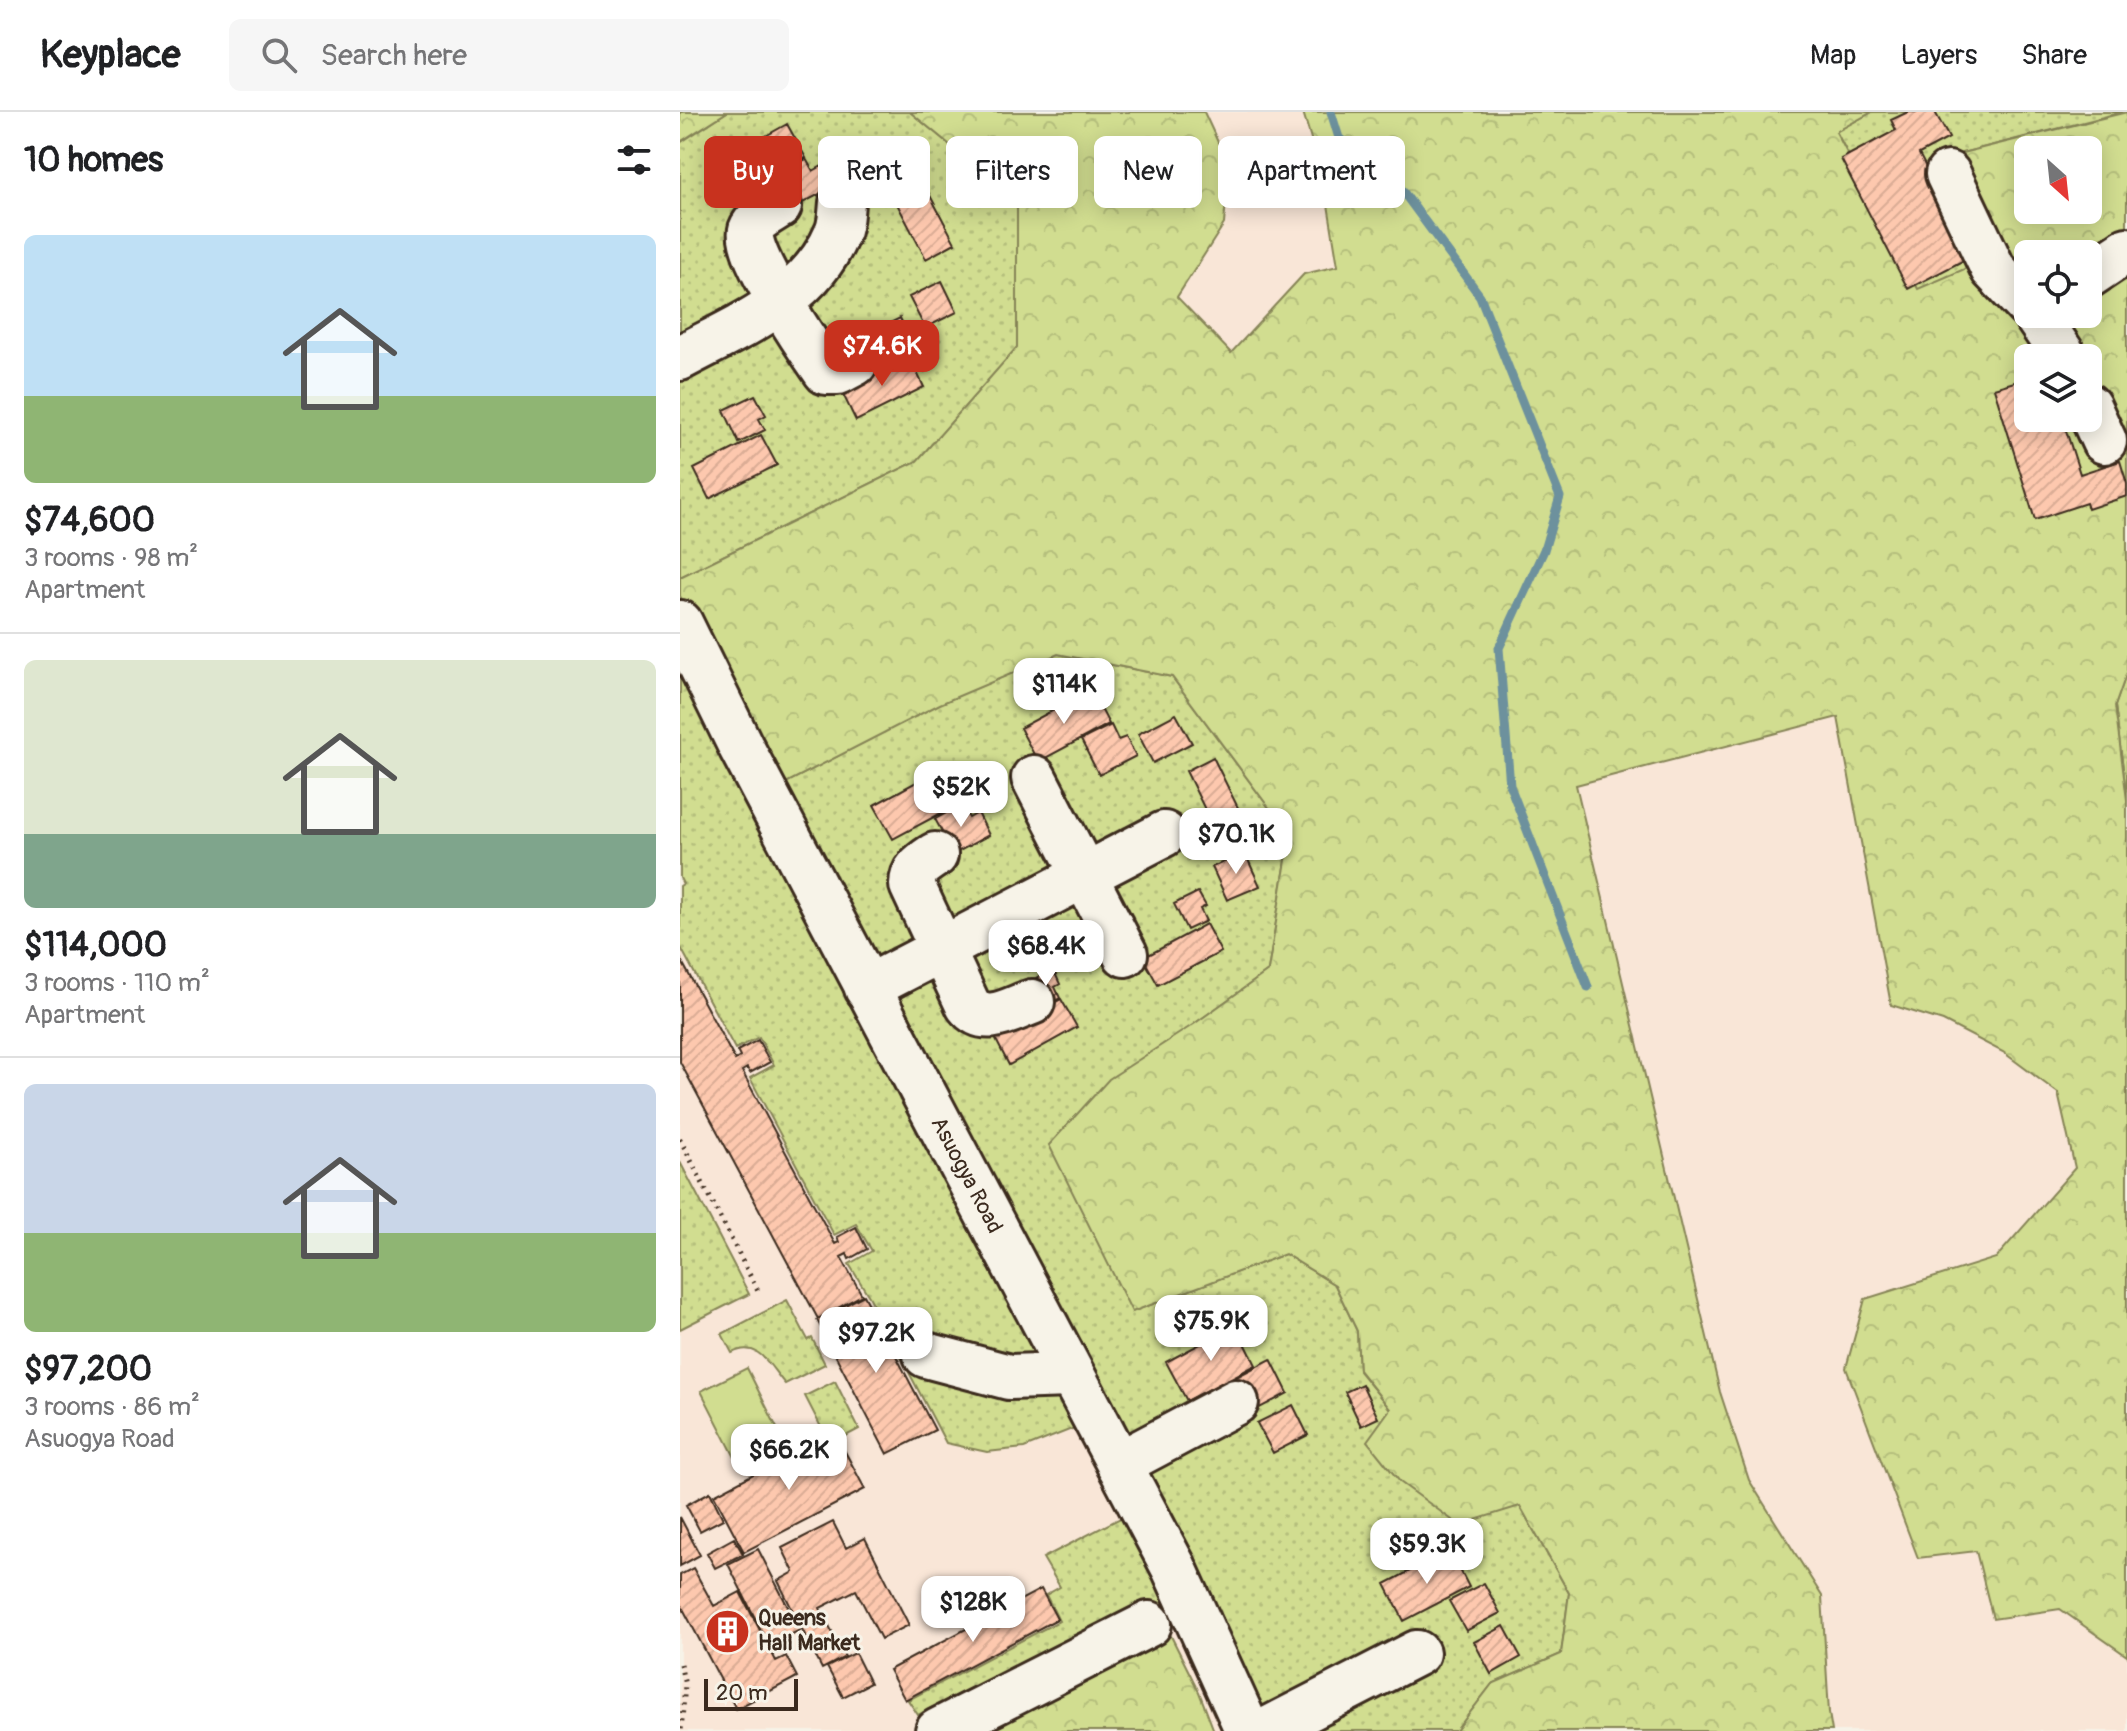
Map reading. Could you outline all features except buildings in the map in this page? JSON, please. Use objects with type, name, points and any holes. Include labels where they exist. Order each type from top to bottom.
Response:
[{"type":"street","points":[[1948,174],[1993,269],[2014,291]]},
{"type":"street","points":[[776,208],[756,222],[750,231],[751,245],[781,303],[826,372],[838,372],[855,363]]},
{"type":"street","points":[[680,358],[781,303],[815,271],[838,231],[841,208]]},
{"type":"street","points":[[2102,267],[2127,250]]},
{"type":"street","name":"Asuogya Road","points":[[680,623],[741,747],[1184,1588],[1248,1731]]},
{"type":"street","points":[[1034,778],[1125,954]]},
{"type":"street","points":[[867,988],[1164,834]]},
{"type":"street","points":[[935,855],[919,866],[912,876],[912,885],[940,950],[975,1015],[988,1018],[1032,1002]]},
{"type":"street","points":[[926,1355],[1009,1377],[1071,1375]]},
{"type":"street","points":[[1119,1464],[1236,1402]]},
{"type":"street","points":[[938,1731],[1149,1624]]},
{"type":"street","points":[[1265,1731],[1417,1653]]},
{"type":"path","points":[[680,1139],[760,1295]]},
{"type":"path","points":[[680,1664],[685,1685],[681,1731]]},
{"type":"shaded area","points":[[680,112],[2127,112],[2127,1731],[680,1731]]},
{"type":"green space","points":[[680,112],[727,112],[680,142]]},
{"type":"green space","points":[[727,112],[910,112],[946,142],[946,208],[1017,208],[1018,347],[917,461],[680,577],[680,143]]},
{"type":"green space","points":[[910,112],[1204,112],[1218,142],[1218,208],[1225,208],[1224,224],[1177,297],[1231,353],[1304,274],[1338,266],[1329,208],[1405,208],[1405,136],[1310,136],[1303,112],[1872,112],[1836,132],[1918,289],[2002,253],[1962,153],[2014,140],[2014,224],[2102,224],[2102,136],[2030,136],[2127,112],[2127,672],[2115,706],[2127,800],[2127,1656],[2060,1609],[1993,1619],[1976,1551],[1918,1558],[1846,1368],[1865,1299],[1996,1258],[2075,1168],[2058,1093],[2003,1052],[1943,1021],[1891,1005],[1838,717],[1576,785],[1720,1392],[1749,1480],[1822,1596],[1832,1731],[1456,1731],[1492,1684],[1561,1654],[1569,1593],[1520,1506],[1459,1525],[1400,1482],[1367,1441],[1390,1409],[1359,1370],[1357,1331],[1335,1285],[1285,1254],[1132,1312],[1049,1145],[1109,1079],[1268,971],[1290,836],[1172,677],[1058,654],[940,704],[778,787],[680,596],[680,577],[917,461],[1017,347],[1017,208],[1078,208],[1078,136],[946,136],[946,142]]},
{"type":"green space","points":[[1872,112],[2123,112],[2029,136],[2014,136],[2014,140],[1962,153],[2002,253],[1918,290],[1836,131]]},
{"type":"green space","points":[[1058,654],[1172,677],[1290,836],[1268,971],[1194,1024],[1132,1312],[1285,1254],[1335,1285],[1357,1331],[1359,1371],[1390,1409],[1520,1506],[1569,1593],[1561,1654],[1492,1684],[1456,1731],[1263,1731],[778,787],[940,703]]},
{"type":"green space","points":[[680,672],[753,818],[1082,1425],[1024,1448],[987,1452],[946,1443],[849,1264],[872,1251],[856,1224],[834,1235],[750,1078],[774,1065],[759,1037],[735,1049],[680,946],[680,886],[683,884],[680,878]]},
{"type":"green space","points":[[2127,672],[2127,800],[2115,706]]},
{"type":"green space","points":[[680,1162],[749,1294],[680,1329]]},
{"type":"green space","points":[[787,1300],[825,1364],[785,1384],[763,1356],[749,1349],[732,1353],[722,1334]]},
{"type":"green space","points":[[747,1368],[785,1444],[740,1467],[701,1391]]},
{"type":"green space","points":[[835,1381],[859,1429],[840,1439],[835,1428],[824,1433],[805,1396]]},
{"type":"green space","points":[[1130,1513],[1170,1600],[1127,1623],[1095,1625],[918,1715],[908,1700],[1059,1621],[1046,1595],[1060,1587],[1043,1558]]},
{"type":"green space","points":[[1168,1630],[1199,1692],[1214,1731],[967,1731]]},
{"type":"waterway","points":[[1331,112],[1339,138],[1398,185],[1480,296],[1560,497],[1544,550],[1499,648],[1510,786],[1588,987]]},
{"type":"place","name":"Queens Hall Market","points":[[727,1631]]}]
